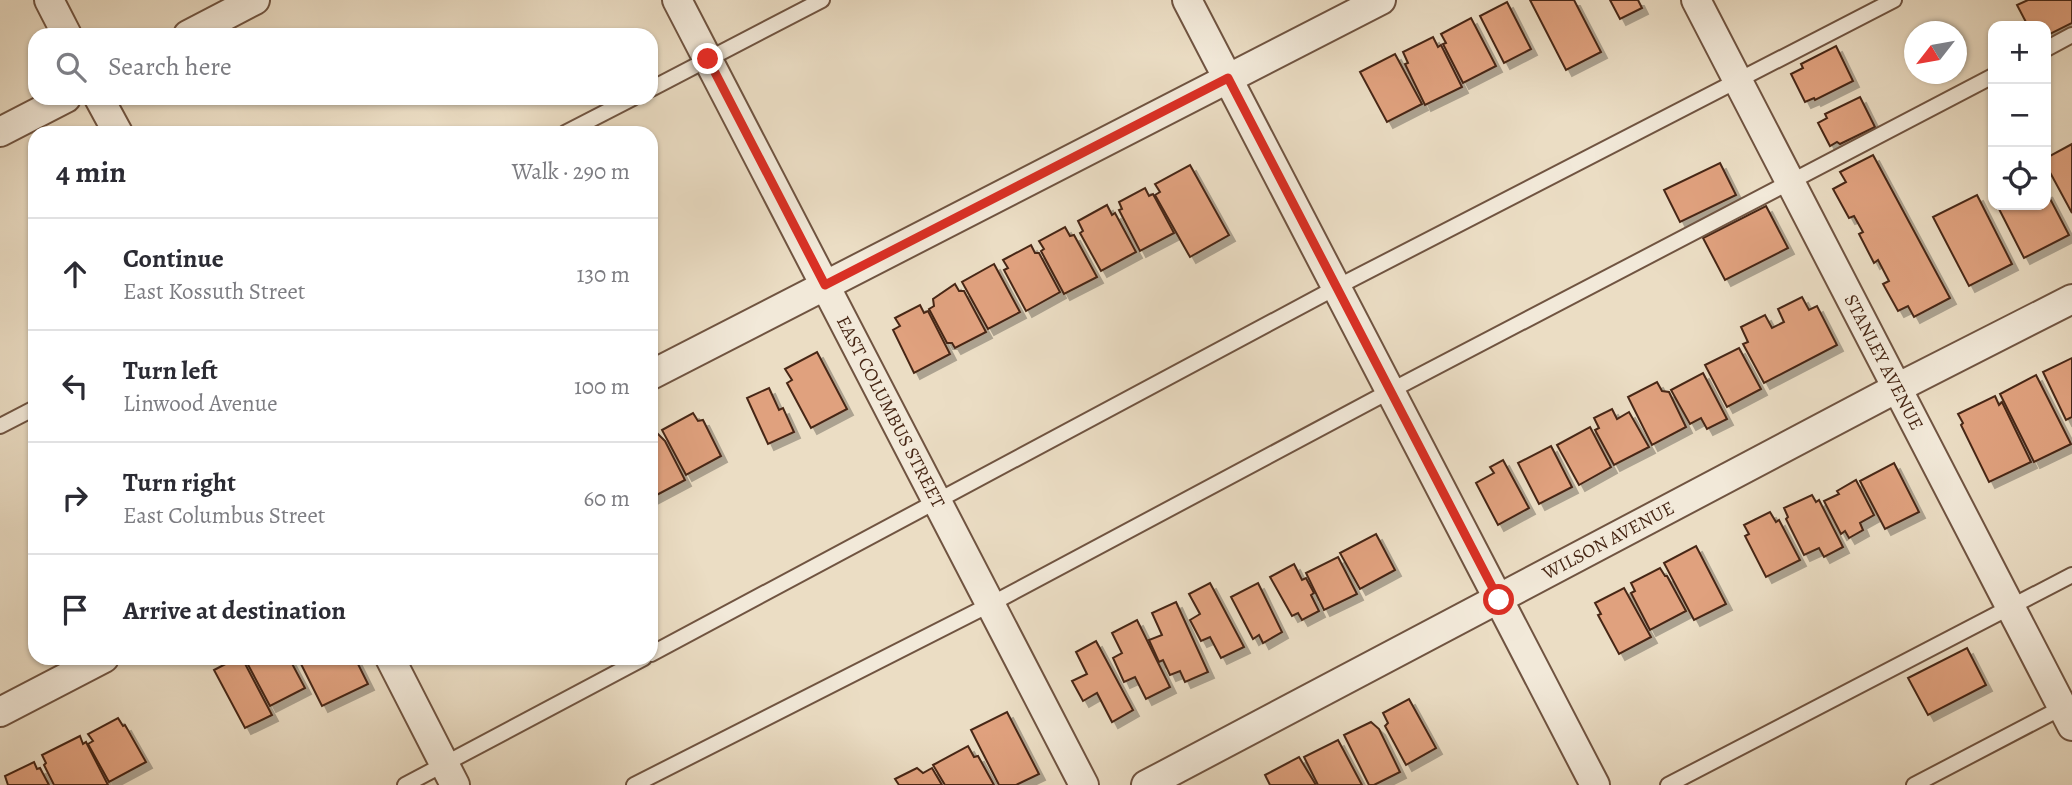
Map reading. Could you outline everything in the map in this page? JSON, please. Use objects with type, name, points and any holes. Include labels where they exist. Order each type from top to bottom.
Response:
[{"type":"street","points":[[49,0],[63,28]]},
{"type":"street","points":[[201,28],[255,0]]},
{"type":"street","name":"EAST COLUMBUS STREET","points":[[677,0],[1084,785]]},
{"type":"street","points":[[1187,0],[1595,785]]},
{"type":"street","points":[[658,371],[1381,0]]},
{"type":"street","name":"STANLEY AVENUE","points":[[1696,0],[2011,607],[2069,712]]},
{"type":"street","points":[[0,132],[52,105]]},
{"type":"street","points":[[103,105],[114,126]]},
{"type":"street","name":"WILSON AVENUE","points":[[1146,785],[1897,388],[2072,299]]},
{"type":"street","points":[[0,712],[91,665]]},
{"type":"street","points":[[394,665],[450,775]]},
{"type":"lane","points":[[658,85],[822,0]]},
{"type":"lane","points":[[658,650],[1337,287],[1894,0]]},
{"type":"lane","points":[[2051,46],[2072,35]]},
{"type":"lane","points":[[634,785],[990,604],[1390,391],[1988,79]]},
{"type":"lane","points":[[579,126],[619,105]]},
{"type":"lane","points":[[0,426],[28,412]]},
{"type":"lane","points":[[1668,785],[2072,575]]},
{"type":"lane","points":[[405,785],[450,775],[632,665]]},
{"type":"lane","points":[[1914,785],[2069,712]]},
{"type":"building","points":[[1530,0],[1574,0],[1601,52],[1566,70]]},
{"type":"building","points":[[1610,0],[1638,0],[1642,8],[1620,19]]},
{"type":"building","points":[[2028,0],[2072,0],[2072,23],[2051,34],[2051,21],[2025,21],[2017,5]]},
{"type":"building","points":[[1507,2],[1531,49],[1504,63],[1480,16]]},
{"type":"building","points":[[1471,18],[1496,66],[1463,83],[1443,44],[1446,43],[1441,34]]},
{"type":"building","points":[[1433,37],[1438,47],[1441,45],[1462,87],[1425,105],[1405,64],[1408,63],[1403,52]]},
{"type":"building","points":[[1836,46],[1853,81],[1815,100],[1814,98],[1805,102],[1791,74],[1803,68],[1801,64]]},
{"type":"building","points":[[1395,54],[1422,104],[1387,122],[1360,72]]},
{"type":"building","points":[[1860,97],[1875,127],[1830,146],[1818,123],[1827,118],[1825,114]]},
{"type":"building","points":[[2072,144],[2072,213],[2051,174],[2051,155]]},
{"type":"building","points":[[1873,155],[1950,298],[1914,317],[1908,306],[1898,311],[1883,284],[1889,281],[1878,260],[1874,263],[1859,234],[1863,232],[1854,216],[1849,218],[1833,189],[1846,182],[1840,172]]},
{"type":"building","points":[[1720,163],[1736,195],[1680,222],[1664,190]]},
{"type":"building","points":[[1190,165],[1229,235],[1190,257],[1155,195],[1160,192],[1155,184]]},
{"type":"building","points":[[1145,188],[1149,196],[1153,194],[1174,233],[1140,251],[1119,210],[1122,209],[1119,202]]},
{"type":"building","points":[[1977,195],[2012,264],[1969,286],[1933,217]]},
{"type":"building","points":[[2051,201],[2069,235],[2024,258],[2000,210],[2051,210]]},
{"type":"building","points":[[1107,205],[1112,215],[1115,213],[1136,252],[1101,271],[1080,233],[1083,231],[1078,221]]},
{"type":"building","points":[[1766,206],[1788,248],[1725,280],[1703,238]]},
{"type":"building","points":[[1065,227],[1070,236],[1074,235],[1097,277],[1064,294],[1041,251],[1044,249],[1039,241]]},
{"type":"building","points":[[1031,245],[1035,253],[1039,253],[1060,292],[1026,311],[1004,270],[1008,268],[1003,260]]},
{"type":"building","points":[[994,264],[1020,312],[988,329],[962,282]]},
{"type":"building","points":[[955,284],[959,291],[964,291],[986,332],[955,348],[952,343],[947,343],[929,309],[934,306],[933,299]]},
{"type":"building","points":[[1802,297],[1809,310],[1817,306],[1837,345],[1764,383],[1743,344],[1748,342],[1741,327],[1765,315],[1772,328],[1784,322],[1778,309]]},
{"type":"building","points":[[920,305],[924,313],[928,311],[950,354],[914,373],[893,330],[900,326],[895,318]]},
{"type":"building","points":[[1739,348],[1761,389],[1727,407],[1705,365]]},
{"type":"building","points":[[817,352],[847,409],[811,428],[787,383],[792,380],[785,369]]},
{"type":"building","points":[[2072,358],[2072,417],[2066,420],[2043,372]]},
{"type":"building","points":[[1703,373],[1727,419],[1707,429],[1701,418],[1690,424],[1671,390]]},
{"type":"building","points":[[2036,375],[2071,444],[2034,462],[2000,394]]},
{"type":"building","points":[[1657,382],[1662,391],[1669,392],[1686,427],[1652,445],[1628,397]]},
{"type":"building","points":[[769,388],[779,410],[783,408],[794,432],[768,444],[747,398]]},
{"type":"building","points":[[1995,396],[1999,405],[2002,402],[2031,462],[1989,482],[1958,414]]},
{"type":"building","points":[[1612,409],[1617,419],[1629,412],[1649,447],[1614,465],[1595,430],[1599,428],[1594,418]]},
{"type":"building","points":[[693,413],[698,421],[703,420],[721,456],[686,475],[662,430]]},
{"type":"building","points":[[1590,427],[1611,467],[1579,485],[1557,445]]},
{"type":"building","points":[[658,434],[665,441],[685,480],[658,494]]},
{"type":"building","points":[[1551,446],[1572,487],[1539,504],[1518,463]]},
{"type":"building","points":[[1503,460],[1529,508],[1498,525],[1476,483],[1494,473],[1490,467]]},
{"type":"building","points":[[1894,463],[1919,512],[1885,529],[1860,481]]},
{"type":"building","points":[[1856,480],[1874,515],[1860,523],[1863,530],[1849,538],[1845,531],[1841,534],[1824,501],[1839,494],[1837,491]]},
{"type":"building","points":[[1812,495],[1816,502],[1819,500],[1843,547],[1824,557],[1819,548],[1804,555],[1786,519],[1788,517],[1784,508]]},
{"type":"building","points":[[1770,512],[1776,522],[1779,520],[1800,560],[1766,577],[1745,536],[1749,534],[1744,525]]},
{"type":"building","points":[[1376,534],[1395,570],[1360,589],[1340,553]]},
{"type":"building","points":[[1696,546],[1726,604],[1694,620],[1664,563]]},
{"type":"building","points":[[1338,557],[1357,594],[1324,610],[1306,573]]},
{"type":"building","points":[[1294,564],[1302,580],[1306,578],[1314,593],[1311,595],[1319,611],[1302,620],[1298,613],[1292,616],[1270,577]]},
{"type":"building","points":[[1660,568],[1686,611],[1650,630],[1631,593],[1635,591],[1631,583]]},
{"type":"building","points":[[1210,583],[1244,647],[1221,658],[1210,637],[1201,641],[1190,620],[1200,614],[1189,594]]},
{"type":"building","points":[[1258,583],[1282,632],[1263,643],[1259,635],[1253,639],[1231,597]]},
{"type":"building","points":[[1624,588],[1651,637],[1619,654],[1598,615],[1601,614],[1595,603]]},
{"type":"building","points":[[1176,602],[1208,672],[1185,682],[1180,671],[1170,675],[1163,660],[1159,662],[1149,640],[1162,635],[1152,613]]},
{"type":"building","points":[[1137,620],[1170,687],[1146,699],[1135,677],[1124,682],[1113,658],[1122,653],[1112,633]]},
{"type":"building","points":[[1096,641],[1133,710],[1112,722],[1097,693],[1083,701],[1072,681],[1087,674],[1076,652]]},
{"type":"building","points":[[1967,648],[1986,685],[1928,715],[1908,678]]},
{"type":"building","points":[[224,665],[246,665],[272,715],[245,728],[214,670]]},
{"type":"building","points":[[248,665],[293,665],[305,688],[270,706]]},
{"type":"building","points":[[302,665],[358,665],[368,684],[322,706]]},
{"type":"building","points":[[1409,699],[1436,748],[1406,765],[1385,726],[1388,723],[1383,713]]},
{"type":"building","points":[[1007,712],[1039,774],[1016,785],[999,785],[971,730]]},
{"type":"building","points":[[118,718],[123,726],[125,725],[146,762],[109,782],[88,744],[93,741],[88,734]]},
{"type":"building","points":[[1371,722],[1379,729],[1400,772],[1374,785],[1369,785],[1344,735]]},
{"type":"building","points":[[80,736],[83,744],[86,742],[108,785],[54,785],[42,755]]},
{"type":"building","points":[[1338,740],[1362,785],[1318,785],[1304,757]]},
{"type":"building","points":[[968,746],[974,757],[978,756],[994,785],[945,785],[933,765]]},
{"type":"building","points":[[1299,757],[1316,785],[1270,785],[1265,775]]},
{"type":"building","points":[[34,762],[49,785],[8,785],[5,776]]},
{"type":"building","points":[[917,768],[923,773],[932,768],[942,785],[899,785],[895,779]]},
{"type":"route","points":[[708,59],[825,285],[1228,78],[1499,600]]}]
